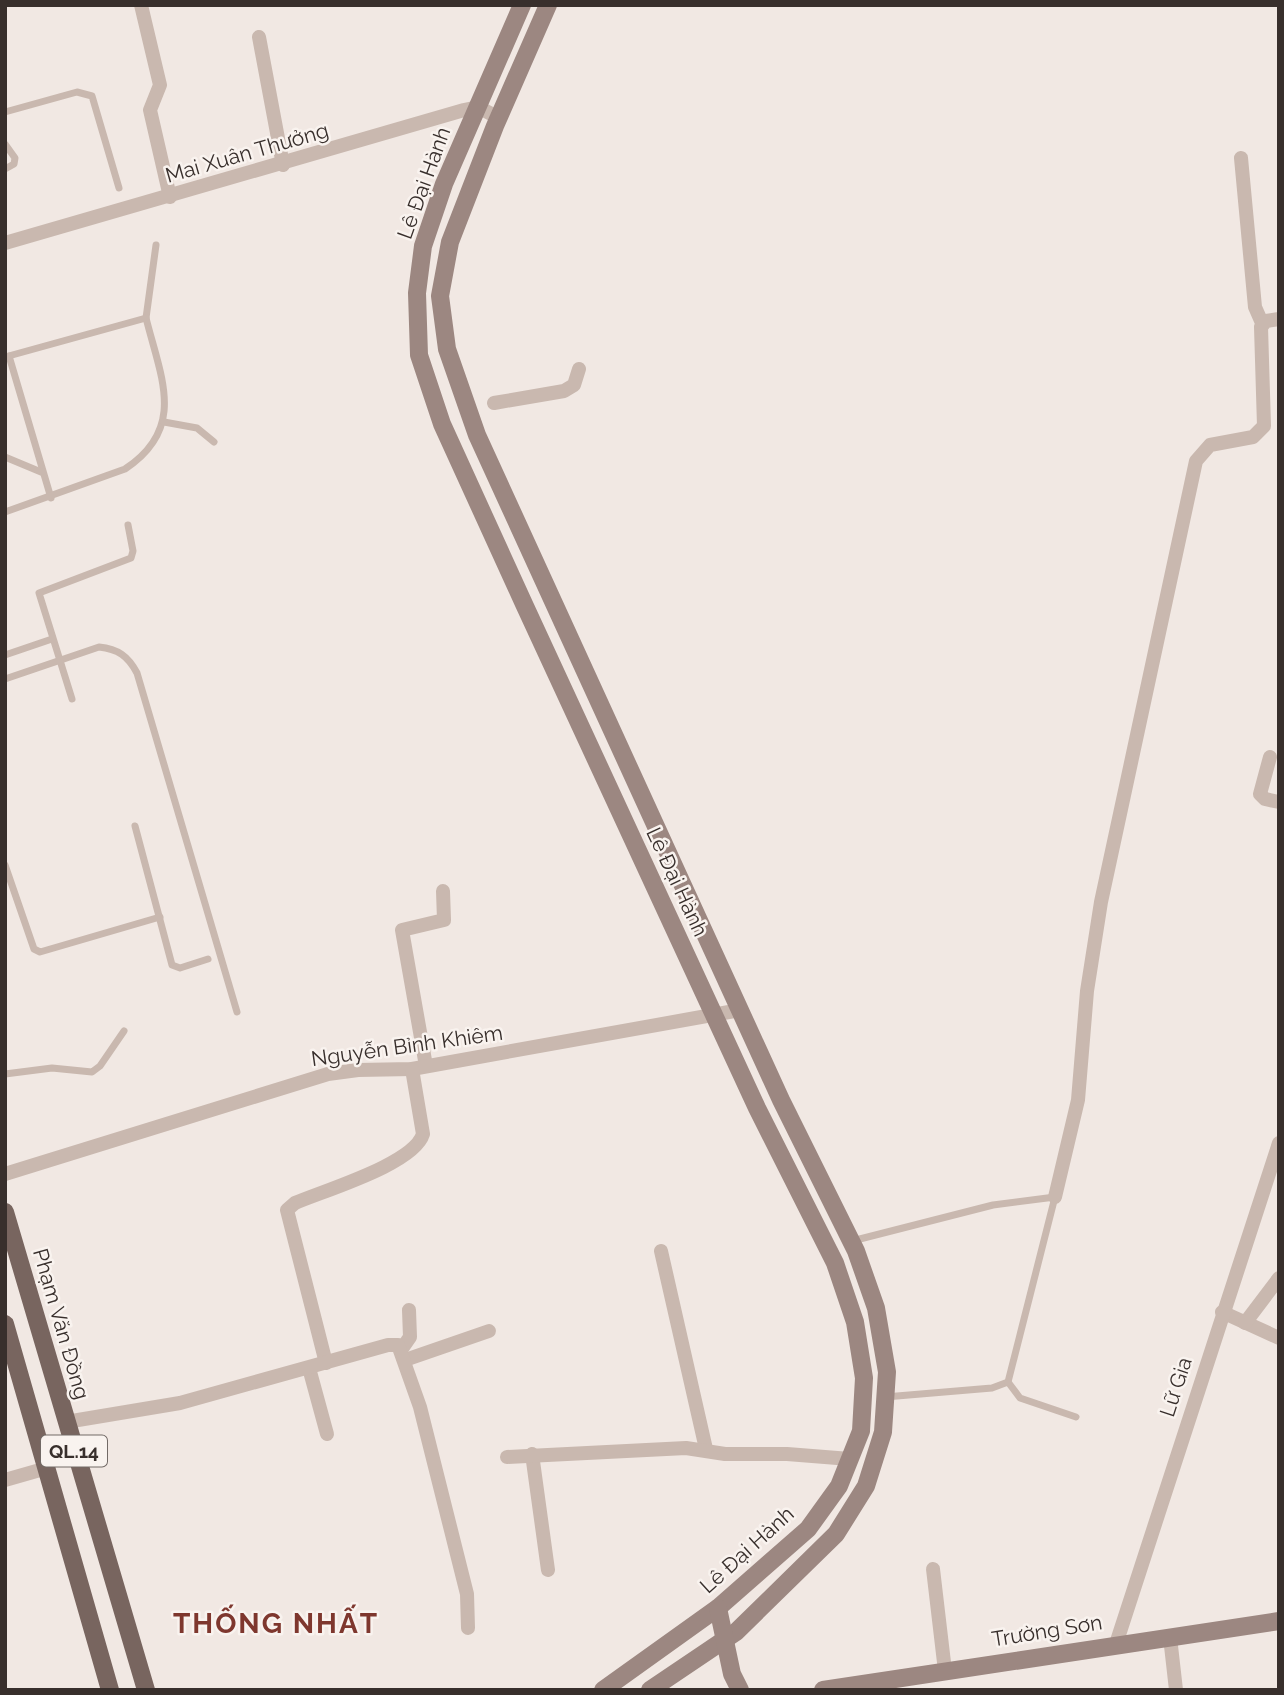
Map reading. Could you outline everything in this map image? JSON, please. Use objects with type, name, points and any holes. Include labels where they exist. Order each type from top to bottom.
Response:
[{"type":"main road","name":"Lê Đại Hành","points":[[522,5],[444,184],[423,246],[417,293],[419,355],[442,424],[714,1016],[835,1263],[855,1322],[864,1378],[861,1431],[839,1486],[808,1529],[718,1608],[603,1690]]},
{"type":"main road","name":"Lê Đại Hành","points":[[548,5],[499,118],[450,242],[440,296],[447,349],[477,435],[740,1010],[851,1241],[876,1308],[887,1373],[883,1432],[866,1486],[836,1534],[807,1566],[726,1638],[650,1690]]},
{"type":"main road","name":"Phạm Văn Đồng","points":[[5,1212],[146,1690]]},
{"type":"main road","name":"QL.14","points":[[5,1324],[110,1690]]},
{"type":"main road","points":[[718,1608],[732,1674],[740,1690]]},
{"type":"main road","name":"Trường Sơn","points":[[823,1690],[1279,1621]]},
{"type":"street","points":[[141,5],[160,85],[150,110],[170,197]]},
{"type":"street","points":[[259,37],[282,165]]},
{"type":"street","points":[[478,107],[499,118]]},
{"type":"street","name":"Mai Xuân Thưởng","points":[[5,243],[478,107]]},
{"type":"street","points":[[1055,1197],[1078,1100],[1087,991],[1106,877],[1196,461],[1210,445],[1253,437],[1264,426],[1262,323],[1255,307],[1241,158]]},
{"type":"street","points":[[1262,323],[1279,319]]},
{"type":"street","points":[[494,403],[565,391],[574,385],[579,369]]},
{"type":"street","points":[[1270,757],[1260,794],[1265,799],[1279,802]]},
{"type":"street","points":[[326,1363],[287,1210],[295,1203],[404,1157],[420,1144],[423,1134],[419,1067],[401,935],[404,927],[444,920],[443,891]]},
{"type":"street","name":"Nguyễn Bỉnh Khiêm","points":[[5,1174],[328,1074],[419,1067],[740,1010]]},
{"type":"street","name":"Lữ Gia","points":[[1116,1644],[1279,1143]]},
{"type":"street","points":[[661,1251],[706,1449]]},
{"type":"street","points":[[1245,1323],[1279,1278]]},
{"type":"street","points":[[403,1355],[410,1337],[409,1310]]},
{"type":"street","points":[[1222,1312],[1279,1338]]},
{"type":"street","points":[[403,1355],[489,1331]]},
{"type":"street","points":[[66,1422],[173,1405],[388,1345],[398,1345],[403,1355],[467,1594],[468,1628]]},
{"type":"street","points":[[309,1368],[327,1434]]},
{"type":"street","points":[[507,1457],[635,1449],[706,1449],[725,1454],[850,1459]]},
{"type":"street","points":[[532,1454],[548,1570]]},
{"type":"street","points":[[5,1479],[47,1468]]},
{"type":"street","points":[[933,1569],[945,1671]]},
{"type":"street","points":[[1170,1637],[1176,1690]]},
{"type":"lane","points":[[5,111],[77,92],[92,96],[119,188]]},
{"type":"lane","points":[[5,144],[15,158],[14,164],[5,169]]},
{"type":"lane","points":[[5,512],[51,498],[125,469],[147,452],[164,422],[167,403],[146,318],[156,245]]},
{"type":"lane","points":[[51,498],[9,372],[7,357],[146,318]]},
{"type":"lane","points":[[164,422],[197,428],[214,442]]},
{"type":"lane","points":[[5,457],[41,472]]},
{"type":"lane","points":[[72,699],[39,593],[131,558],[133,551],[128,525]]},
{"type":"lane","points":[[5,655],[52,639]]},
{"type":"lane","points":[[5,679],[99,648],[111,648],[130,659],[137,673],[237,1012]]},
{"type":"lane","points":[[135,826],[176,968],[208,959]]},
{"type":"lane","points":[[5,865],[9,886],[34,949],[40,952],[160,917]]},
{"type":"lane","points":[[5,1074],[52,1068],[92,1072],[100,1066],[124,1031]]},
{"type":"lane","points":[[851,1241],[981,1207],[1055,1197],[1008,1382]]},
{"type":"lane","points":[[885,1397],[992,1388],[1008,1382]]},
{"type":"lane","points":[[1008,1382],[1020,1398],[1076,1417]]},
{"type":"district","name":"THỐNG NHẤT","points":[[276,1623]]}]
